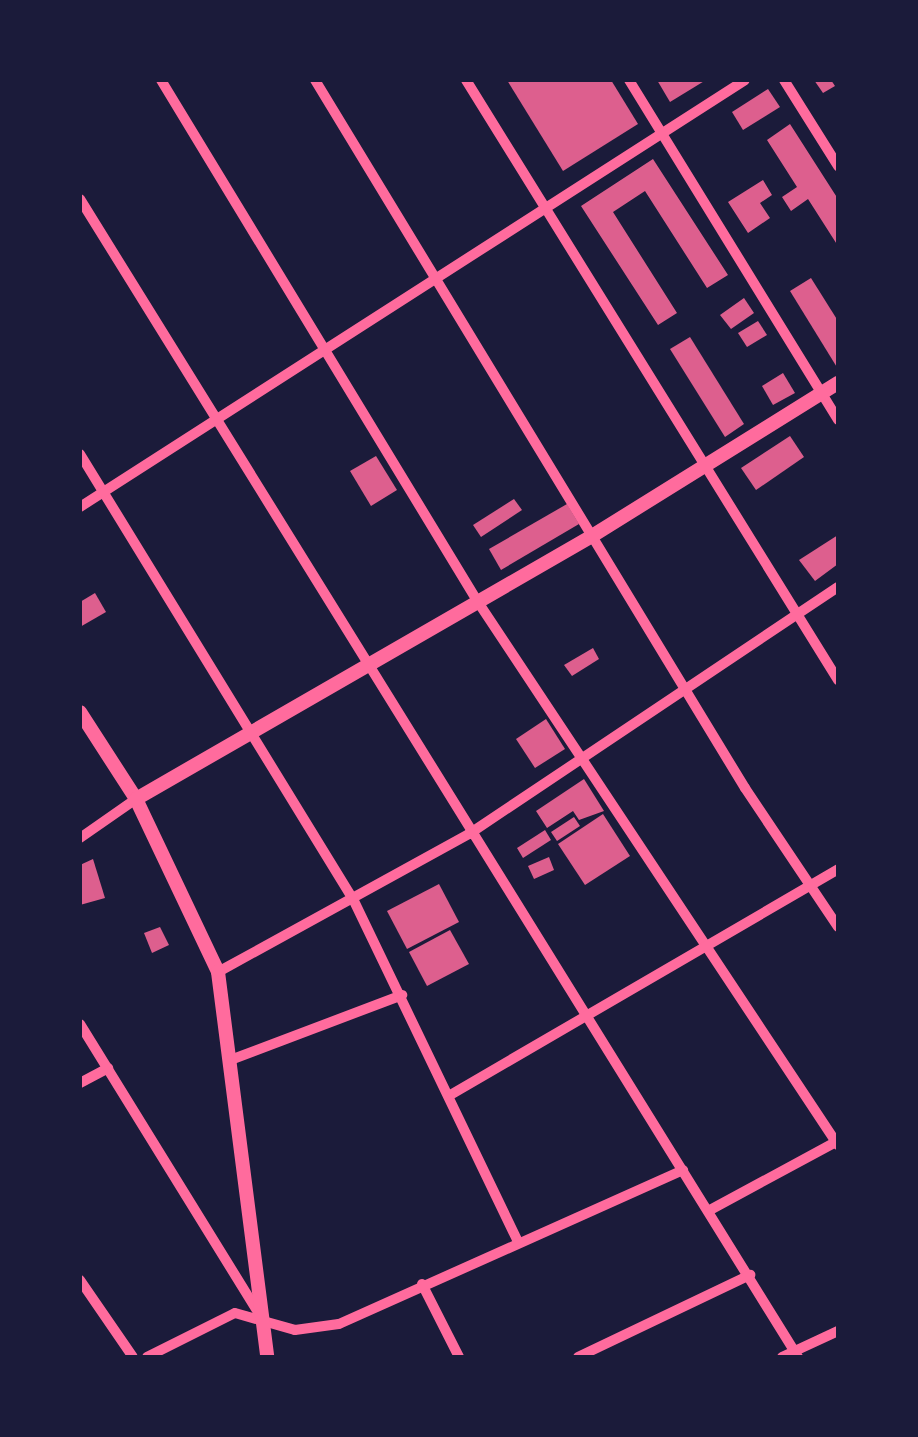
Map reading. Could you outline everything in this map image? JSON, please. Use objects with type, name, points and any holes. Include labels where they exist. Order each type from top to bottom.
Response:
[{"type":"street","points":[[160,80],[476,599],[709,945],[837,1144],[710,1210]]},
{"type":"street","points":[[315,80],[686,685],[745,788],[838,927]]},
{"type":"street","points":[[466,80],[838,680]]},
{"type":"street","points":[[630,80],[838,420]]},
{"type":"street","points":[[80,507],[745,80]]},
{"type":"street","points":[[784,80],[838,166]]},
{"type":"street","points":[[80,199],[219,421],[366,669],[710,1210],[796,1354]]},
{"type":"street","points":[[80,838],[136,799],[366,669],[476,599],[592,536],[838,383]]},
{"type":"street","points":[[80,454],[248,735],[354,901],[452,1094],[518,1239]]},
{"type":"street","points":[[218,972],[354,901],[469,834],[686,685],[838,587]]},
{"type":"street","points":[[80,712],[136,799],[218,972],[233,1059],[267,1357]]},
{"type":"street","points":[[452,1094],[586,1020],[838,869]]},
{"type":"street","points":[[233,1059],[402,994]]},
{"type":"street","points":[[80,1024],[264,1321]]},
{"type":"street","points":[[80,1083],[108,1068]]},
{"type":"street","points":[[147,1357],[219,1317],[235,1313],[296,1330],[326,1327],[518,1239],[683,1170]]},
{"type":"street","points":[[578,1357],[750,1275]]},
{"type":"street","points":[[80,1280],[134,1357]]},
{"type":"street","points":[[422,1284],[459,1357]]},
{"type":"street","points":[[782,1357],[796,1354],[838,1330]]},
{"type":"building","points":[[507,80],[611,80],[638,124],[563,171]]},
{"type":"building","points":[[657,80],[706,80],[670,102]]},
{"type":"building","points":[[814,80],[831,80],[835,86],[823,93]]},
{"type":"building","points":[[768,89],[780,107],[743,130],[732,112]]},
{"type":"building","points":[[790,124],[838,199],[838,246],[808,199],[791,211],[782,197],[797,187],[767,140]]},
{"type":"building","points":[[653,159],[728,275],[707,288],[645,191],[613,212],[677,313],[658,325],[581,206]]},
{"type":"building","points":[[763,180],[772,195],[760,203],[770,218],[748,233],[728,202]]},
{"type":"building","points":[[811,278],[838,321],[838,369],[790,291]]},
{"type":"building","points":[[744,298],[754,313],[731,329],[720,315]]},
{"type":"building","points":[[758,321],[767,335],[747,347],[738,333]]},
{"type":"building","points":[[690,337],[744,424],[725,437],[670,349]]},
{"type":"building","points":[[783,373],[795,393],[773,405],[762,386]]},
{"type":"building","points":[[790,436],[804,457],[756,490],[741,468]]},
{"type":"building","points":[[376,456],[397,490],[371,506],[350,471]]},
{"type":"building","points":[[514,499],[522,510],[481,537],[473,525]]},
{"type":"building","points":[[567,504],[579,524],[501,570],[489,549]]},
{"type":"building","points":[[838,535],[838,564],[815,581],[799,560]]},
{"type":"building","points":[[95,593],[106,612],[80,627],[80,602]]},
{"type":"building","points":[[593,648],[599,659],[572,676],[564,665]]},
{"type":"building","points":[[546,719],[565,749],[535,768],[516,739]]},
{"type":"building","points":[[584,779],[604,811],[579,820],[573,811],[547,828],[536,811]]},
{"type":"building","points":[[603,814],[630,856],[585,885],[558,844]]},
{"type":"building","points":[[574,817],[580,826],[557,841],[551,832]]},
{"type":"building","points":[[545,830],[551,840],[523,858],[517,848]]},
{"type":"building","points":[[549,857],[554,870],[534,879],[528,866]]},
{"type":"building","points":[[93,859],[105,898],[80,905],[80,865]]},
{"type":"building","points":[[439,884],[459,922],[407,949],[387,911]]},
{"type":"building","points":[[160,927],[169,945],[152,953],[144,933]]},
{"type":"building","points":[[450,930],[469,964],[427,986],[409,952]]}]
